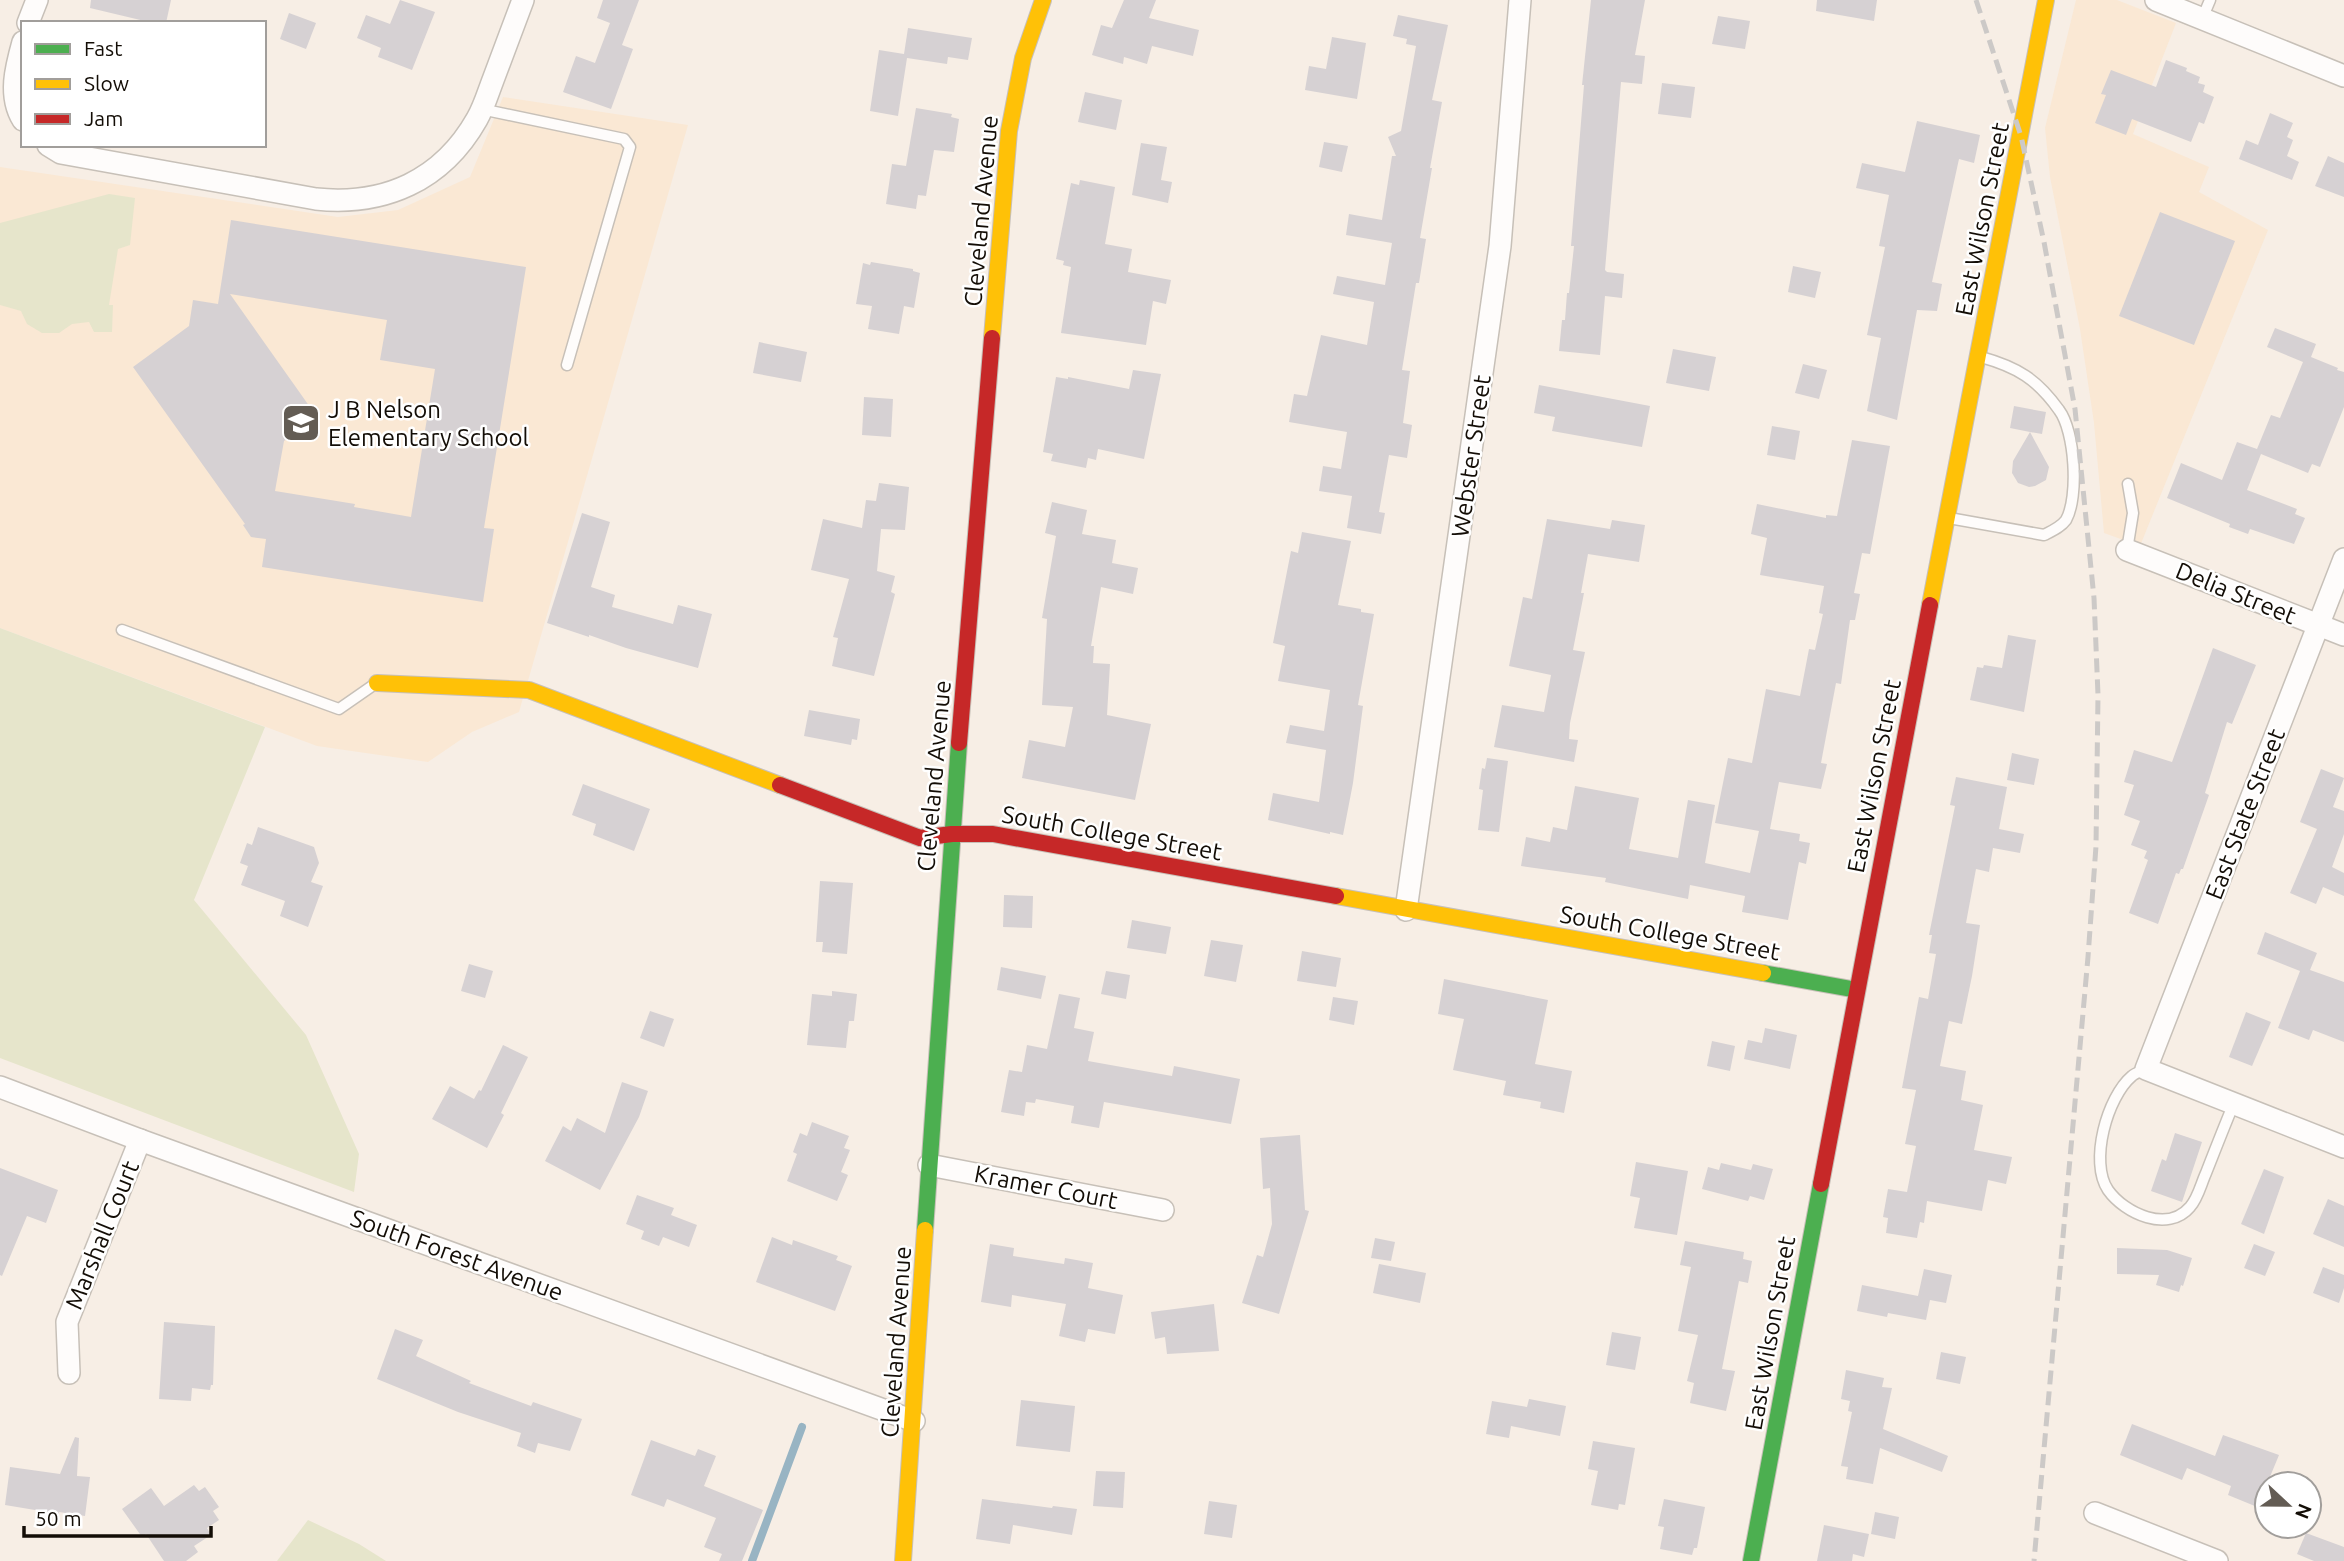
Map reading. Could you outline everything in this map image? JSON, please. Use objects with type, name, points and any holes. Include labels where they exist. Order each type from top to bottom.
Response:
[{"type":"street","points":[[29,21],[37,0]]},
{"type":"street","points":[[51,147],[61,153],[316,199],[344,202],[370,199],[398,191],[428,174],[454,152],[477,119],[523,0]]},
{"type":"street","name":"Cleveland Avenue","points":[[903,1561],[952,834],[1009,131],[1023,58],[1043,0]]},
{"type":"street","name":"Webster Street","points":[[1406,910],[1500,246],[1520,0]]},
{"type":"street","name":"East Wilson Street","points":[[1752,1561],[1857,990],[2046,0]]},
{"type":"street","points":[[2155,0],[2206,9],[2343,74]]},
{"type":"street","points":[[20,116],[14,75],[21,49]]},
{"type":"street","name":"Delia Street","points":[[2127,550],[2344,635]]},
{"type":"street","name":"East State Street","points":[[2146,1069],[2344,559]]},
{"type":"street","name":"South College Street","points":[[377,683],[529,690],[920,838],[952,834],[993,834],[1857,990]]},
{"type":"street","points":[[2146,1069],[2344,1147]]},
{"type":"street","name":"South Forest Avenue","points":[[0,1087],[914,1421]]},
{"type":"street","name":"Marshall Court","points":[[69,1373],[67,1322],[139,1140]]},
{"type":"street","name":"Kramer Court","points":[[929,1165],[1163,1210]]},
{"type":"street","points":[[2095,1513],[2217,1561]]},
{"type":"lane","points":[[481,109],[624,139],[630,147],[567,365]]},
{"type":"lane","points":[[1947,517],[2044,535],[2058,528],[2066,520],[2071,503],[2074,475],[2068,431],[2062,412],[2037,384],[2011,365],[1979,356]]},
{"type":"lane","points":[[2127,550],[2133,513],[2128,484]]},
{"type":"lane","points":[[122,630],[339,709],[377,683]]},
{"type":"lane","points":[[2146,1069],[2132,1076],[2112,1106],[2102,1133],[2100,1156],[2101,1173],[2108,1189],[2122,1204],[2140,1215],[2162,1220],[2177,1219],[2192,1205],[2234,1103]]},
{"type":"shaded area","points":[[2076,0],[2117,0],[2176,23],[2133,134],[2209,167],[2199,192],[2268,230],[2140,546],[2104,533],[2094,423],[2080,329],[2050,177],[2045,128]]},
{"type":"shaded area","name":"J B Nelson Elementary School","points":[[503,97],[688,125],[519,712],[472,732],[428,762],[317,746],[0,628],[0,167],[338,217],[398,210],[470,177]]},
{"type":"green space","points":[[109,194],[135,198],[130,245],[118,249],[109,305],[113,305],[112,332],[94,332],[89,322],[72,324],[59,333],[42,333],[27,324],[21,311],[0,305],[0,223]]},
{"type":"green space","points":[[0,628],[265,727],[194,900],[306,1035],[359,1154],[354,1192],[0,1058]]},
{"type":"green space","points":[[308,1520],[359,1544],[386,1561],[277,1561]]},
{"type":"building","points":[[91,0],[171,0],[166,21],[145,21],[90,8]]},
{"type":"building","points":[[400,0],[435,12],[412,70],[378,57],[381,48],[357,38],[366,15],[390,24]]},
{"type":"building","points":[[603,0],[639,0],[622,45],[633,49],[611,109],[563,92],[576,56],[595,63],[610,23],[597,18]]},
{"type":"building","points":[[1124,0],[1156,0],[1149,18],[1199,30],[1193,56],[1152,46],[1147,64],[1124,57],[1123,64],[1092,55],[1101,25],[1112,28]]},
{"type":"building","points":[[1591,0],[1645,0],[1635,55],[1645,56],[1642,84],[1621,82],[1605,270],[1624,274],[1622,298],[1605,296],[1600,355],[1559,351],[1574,246],[1571,246],[1582,85]]},
{"type":"building","points":[[1817,0],[1877,0],[1874,21],[1816,11]]},
{"type":"building","points":[[289,13],[316,23],[306,49],[280,39]]},
{"type":"building","points":[[1398,15],[1448,25],[1432,100],[1442,102],[1420,238],[1426,239],[1402,370],[1410,371],[1403,423],[1412,425],[1407,458],[1389,455],[1379,512],[1385,513],[1381,534],[1347,528],[1352,496],[1319,491],[1323,466],[1341,469],[1347,432],[1289,422],[1294,394],[1307,396],[1321,335],[1367,345],[1374,302],[1333,294],[1337,276],[1385,285],[1392,243],[1346,235],[1349,214],[1382,220],[1392,156],[1396,156],[1388,137],[1401,131],[1416,46],[1406,44],[1407,39],[1393,36]]},
{"type":"building","points":[[1718,16],[1750,21],[1745,49],[1712,44]]},
{"type":"building","points":[[908,28],[972,38],[968,60],[948,57],[947,64],[907,58],[898,116],[870,111],[879,50],[904,54]]},
{"type":"building","points":[[1332,37],[1366,43],[1357,99],[1305,90],[1309,66],[1326,69]]},
{"type":"building","points":[[2166,60],[2187,68],[2186,71],[2200,77],[2198,83],[2205,85],[2203,92],[2214,97],[2204,124],[2199,122],[2191,142],[2132,119],[2126,135],[2095,123],[2106,95],[2101,94],[2111,70],[2156,87]]},
{"type":"building","points":[[1662,83],[1695,87],[1691,118],[1658,114]]},
{"type":"building","points":[[1085,92],[1122,100],[1116,130],[1078,122]]},
{"type":"building","points":[[916,108],[952,114],[951,117],[959,119],[954,152],[934,150],[926,196],[918,195],[916,209],[886,204],[892,164],[906,166]]},
{"type":"building","points":[[2270,113],[2293,123],[2287,137],[2293,140],[2287,156],[2299,162],[2292,180],[2239,159],[2246,140],[2258,145]]},
{"type":"building","points":[[1917,121],[1980,135],[1974,163],[1959,159],[1932,282],[1942,284],[1937,311],[1917,310],[1897,420],[1867,411],[1881,338],[1867,335],[1885,247],[1879,246],[1889,195],[1856,188],[1862,163],[1905,172]]},
{"type":"building","points":[[1324,142],[1348,146],[1342,172],[1319,167]]},
{"type":"building","points":[[1141,143],[1167,147],[1161,180],[1172,182],[1168,203],[1132,195]]},
{"type":"building","points":[[2328,156],[2344,163],[2344,197],[2315,186]]},
{"type":"building","points":[[1080,180],[1115,187],[1105,244],[1132,249],[1128,272],[1171,280],[1166,304],[1153,301],[1146,345],[1061,333],[1071,267],[1056,259],[1071,183],[1079,185]]},
{"type":"building","points":[[2160,212],[2235,241],[2194,345],[2119,316]]},
{"type":"building","name":"J B Nelson Elementary School","points":[[231,220],[526,267],[484,528],[494,529],[483,602],[262,567],[266,539],[251,537],[243,525],[245,524],[133,367],[189,326],[193,300],[218,304]],"holes":[[[230,294],[387,320],[380,360],[435,369],[411,517],[354,507],[355,504],[275,491],[284,441],[317,417]]]},
{"type":"building","points":[[871,262],[913,269],[920,273],[914,308],[904,306],[899,334],[868,329],[872,306],[856,304],[863,263],[870,265]]},
{"type":"building","points":[[1793,266],[1821,272],[1815,298],[1788,292]]},
{"type":"building","points":[[2275,328],[2316,344],[2311,357],[2344,372],[2344,407],[2320,467],[2312,464],[2308,473],[2261,454],[2247,490],[2297,509],[2295,514],[2305,518],[2294,544],[2250,529],[2248,534],[2167,498],[2181,463],[2222,480],[2237,442],[2257,449],[2271,415],[2280,418],[2303,362],[2267,347]]},
{"type":"building","points":[[759,342],[807,352],[801,382],[753,373]]},
{"type":"building","points":[[1673,349],[1716,357],[1709,391],[1666,383]]},
{"type":"building","points":[[1803,364],[1827,370],[1819,399],[1795,393]]},
{"type":"building","points":[[1133,370],[1161,374],[1144,459],[1098,449],[1096,460],[1088,458],[1086,468],[1051,461],[1053,454],[1043,452],[1056,377],[1129,389]]},
{"type":"building","points":[[1539,385],[1650,406],[1642,447],[1552,431],[1555,417],[1534,413]]},
{"type":"building","points":[[864,397],[893,399],[891,437],[862,435]]},
{"type":"building","points":[[2014,406],[2046,412],[2042,434],[2010,428]]},
{"type":"building","points":[[1772,426],[1800,431],[1795,460],[1767,455]]},
{"type":"building","points":[[2030,432],[2049,467],[2046,480],[2029,487],[2018,483],[2012,473],[2013,461]]},
{"type":"building","points":[[1852,440],[1890,446],[1870,554],[1862,553],[1854,593],[1860,594],[1855,620],[1850,620],[1841,684],[1836,683],[1821,763],[1827,764],[1821,789],[1779,782],[1770,829],[1800,834],[1799,841],[1810,843],[1806,864],[1799,862],[1788,920],[1742,912],[1745,896],[1690,885],[1688,899],[1605,882],[1606,878],[1521,866],[1526,837],[1550,842],[1553,827],[1567,830],[1575,786],[1639,798],[1629,849],[1678,858],[1688,800],[1715,805],[1705,863],[1750,873],[1759,831],[1715,823],[1728,758],[1752,763],[1766,689],[1800,696],[1809,649],[1815,650],[1823,614],[1819,613],[1824,586],[1760,575],[1767,538],[1751,534],[1757,504],[1826,518],[1826,515],[1837,516]]},
{"type":"building","points":[[879,483],[909,487],[905,530],[881,529],[877,571],[895,576],[891,592],[895,594],[874,676],[832,666],[838,638],[833,637],[849,579],[811,570],[823,519],[862,528],[866,500],[876,501]]},
{"type":"building","points":[[1052,502],[1087,510],[1082,534],[1116,540],[1112,563],[1138,568],[1133,594],[1101,587],[1091,646],[1094,646],[1093,663],[1110,664],[1107,715],[1151,724],[1135,800],[1022,778],[1029,740],[1065,747],[1073,707],[1042,705],[1047,619],[1042,618],[1056,536],[1045,533]]},
{"type":"building","points":[[582,513],[610,522],[591,587],[615,595],[612,607],[673,624],[678,605],[712,614],[698,668],[547,623]]},
{"type":"building","points":[[1547,519],[1610,529],[1612,520],[1645,525],[1639,562],[1588,554],[1573,650],[1585,652],[1570,723],[1569,739],[1578,740],[1574,762],[1494,747],[1502,705],[1544,712],[1551,675],[1509,666],[1523,597],[1532,599]]},
{"type":"building","points":[[1302,532],[1351,541],[1338,605],[1374,614],[1358,705],[1363,706],[1343,835],[1268,820],[1273,793],[1319,802],[1326,750],[1286,743],[1290,725],[1324,731],[1330,690],[1278,681],[1285,646],[1273,643],[1291,551],[1298,553]]},
{"type":"building","points":[[2008,635],[2036,640],[2024,712],[1970,700],[1977,667],[1983,668],[1984,665],[2002,668]]},
{"type":"building","points":[[2213,648],[2256,665],[2232,724],[2227,722],[2205,793],[2209,795],[2183,869],[2179,874],[2176,873],[2158,924],[2129,913],[2148,860],[2144,858],[2147,851],[2131,845],[2140,821],[2124,815],[2134,785],[2124,782],[2134,750],[2172,762]]},
{"type":"building","points":[[809,710],[860,719],[857,740],[852,739],[851,745],[804,736]]},
{"type":"building","points":[[2012,753],[2039,759],[2034,785],[2007,780]]},
{"type":"building","points":[[1487,758],[1508,761],[1499,832],[1478,830],[1483,790],[1479,789],[1482,768],[1485,769]]},
{"type":"building","points":[[2321,769],[2344,778],[2333,807],[2344,811],[2344,834],[2332,867],[2344,873],[2344,896],[2323,887],[2316,904],[2290,893],[2317,829],[2300,822]]},
{"type":"building","points":[[1956,777],[2007,787],[1999,829],[2024,834],[2020,853],[1993,848],[1989,872],[1976,869],[1966,923],[1980,925],[1972,976],[1962,1024],[1949,1021],[1940,1066],[1966,1071],[1961,1100],[1983,1105],[1974,1150],[2012,1157],[2006,1184],[1988,1180],[1982,1211],[1927,1201],[1924,1223],[1920,1222],[1917,1238],[1886,1233],[1888,1218],[1883,1217],[1888,1189],[1907,1192],[1916,1146],[1905,1144],[1916,1090],[1902,1088],[1919,997],[1928,999],[1936,954],[1929,953],[1932,935],[1929,935],[1955,806],[1950,805]]},
{"type":"building","points":[[583,784],[650,809],[634,851],[593,835],[596,824],[572,815]]},
{"type":"building","points":[[258,827],[314,847],[319,863],[311,882],[323,886],[308,927],[280,916],[285,901],[241,885],[248,866],[240,863],[247,843],[252,845]]},
{"type":"building","points":[[820,881],[853,883],[847,954],[822,952],[823,942],[816,942]]},
{"type":"building","points":[[1004,895],[1033,896],[1032,928],[1003,927]]},
{"type":"building","points":[[1132,920],[1171,927],[1166,954],[1127,948]]},
{"type":"building","points":[[2265,932],[2317,953],[2310,970],[2344,982],[2344,1042],[2313,1030],[2309,1040],[2278,1028],[2300,971],[2257,954]]},
{"type":"building","points":[[1211,940],[1243,945],[1236,982],[1204,976]]},
{"type":"building","points":[[1302,951],[1341,958],[1336,987],[1297,981]]},
{"type":"building","points":[[469,964],[493,971],[485,998],[461,991]]},
{"type":"building","points":[[1001,967],[1046,976],[1041,999],[997,990]]},
{"type":"building","points":[[1106,971],[1130,975],[1126,999],[1101,994]]},
{"type":"building","points":[[1444,979],[1548,1000],[1535,1064],[1572,1071],[1564,1113],[1540,1108],[1541,1102],[1503,1095],[1506,1081],[1453,1070],[1464,1019],[1438,1014]]},
{"type":"building","points":[[832,991],[857,994],[854,1021],[849,1021],[846,1048],[807,1045],[812,994],[832,996]]},
{"type":"building","points":[[1059,994],[1080,998],[1074,1028],[1094,1032],[1088,1061],[1172,1076],[1174,1066],[1240,1079],[1231,1124],[1104,1102],[1099,1128],[1071,1123],[1074,1106],[1036,1099],[1035,1103],[1026,1102],[1024,1116],[1001,1112],[1009,1070],[1022,1072],[1027,1045],[1047,1049]]},
{"type":"building","points":[[1333,997],[1358,1001],[1354,1025],[1329,1020]]},
{"type":"building","points":[[650,1011],[674,1019],[664,1047],[640,1038]]},
{"type":"building","points":[[2246,1012],[2271,1022],[2252,1066],[2229,1057]]},
{"type":"building","points":[[1765,1028],[1797,1035],[1790,1069],[1744,1059],[1748,1040],[1762,1043]]},
{"type":"building","points":[[1712,1041],[1735,1046],[1730,1071],[1707,1066]]},
{"type":"building","points":[[503,1045],[528,1057],[487,1148],[432,1119],[450,1086],[474,1099],[479,1090],[481,1091]]},
{"type":"building","points":[[622,1082],[648,1091],[639,1117],[600,1190],[545,1161],[563,1126],[571,1131],[577,1118],[605,1133]]},
{"type":"building","points":[[812,1122],[849,1136],[844,1148],[850,1150],[841,1172],[848,1175],[837,1201],[787,1181],[797,1154],[793,1152],[800,1133],[807,1136]]},
{"type":"building","points":[[2175,1133],[2202,1142],[2182,1202],[2151,1191],[2162,1159],[2166,1161]]},
{"type":"building","points":[[1300,1135],[1305,1210],[1309,1211],[1279,1314],[1242,1303],[1257,1255],[1263,1257],[1272,1224],[1270,1188],[1263,1189],[1260,1138]]},
{"type":"building","points":[[1636,1162],[1688,1171],[1677,1235],[1634,1228],[1640,1198],[1630,1196]]},
{"type":"building","points":[[1721,1163],[1751,1170],[1753,1164],[1773,1169],[1764,1200],[1750,1196],[1748,1201],[1702,1189],[1708,1167],[1719,1170]]},
{"type":"building","points":[[0,1168],[58,1190],[46,1223],[27,1216],[2,1276],[0,1275]]},
{"type":"building","points":[[2264,1169],[2284,1177],[2264,1234],[2241,1224]]},
{"type":"building","points":[[637,1195],[674,1208],[671,1215],[697,1225],[689,1247],[663,1237],[659,1246],[641,1239],[644,1231],[626,1224]]},
{"type":"building","points":[[2328,1199],[2344,1206],[2344,1247],[2313,1234]]},
{"type":"building","points":[[772,1237],[792,1245],[793,1240],[838,1256],[836,1260],[852,1266],[835,1311],[756,1282]]},
{"type":"building","points":[[1375,1238],[1395,1242],[1391,1261],[1371,1258]]},
{"type":"building","points":[[1685,1241],[1744,1252],[1743,1259],[1752,1261],[1748,1283],[1739,1281],[1722,1369],[1735,1371],[1726,1411],[1690,1403],[1694,1383],[1687,1381],[1698,1335],[1678,1331],[1691,1267],[1680,1265]]},
{"type":"building","points":[[990,1244],[1014,1248],[1013,1256],[1064,1264],[1065,1258],[1093,1263],[1088,1288],[1123,1295],[1115,1334],[1088,1329],[1085,1342],[1059,1336],[1066,1304],[1012,1295],[1011,1307],[981,1302]]},
{"type":"building","points":[[2254,1244],[2275,1252],[2265,1276],[2244,1268]]},
{"type":"building","points":[[2117,1248],[2167,1250],[2192,1258],[2183,1286],[2181,1285],[2179,1292],[2156,1285],[2159,1275],[2117,1274]]},
{"type":"building","points":[[1379,1264],[1426,1273],[1420,1303],[1373,1293]]},
{"type":"building","points":[[2323,1267],[2344,1275],[2344,1288],[2339,1303],[2313,1293]]},
{"type":"building","points":[[1924,1269],[1952,1275],[1946,1303],[1930,1300],[1926,1320],[1857,1311],[1862,1285],[1918,1296]]},
{"type":"building","points":[[1214,1304],[1219,1351],[1167,1354],[1165,1337],[1155,1339],[1151,1312]]},
{"type":"building","points":[[164,1322],[215,1326],[213,1385],[210,1390],[192,1388],[191,1401],[159,1399]]},
{"type":"building","points":[[395,1329],[423,1340],[416,1356],[471,1381],[469,1383],[531,1406],[533,1402],[582,1419],[570,1451],[538,1443],[535,1453],[517,1446],[521,1433],[458,1412],[377,1379]]},
{"type":"building","points":[[1612,1332],[1641,1337],[1635,1370],[1606,1365]]},
{"type":"building","points":[[1941,1352],[1966,1357],[1960,1384],[1936,1379]]},
{"type":"building","points":[[1846,1370],[1884,1378],[1882,1387],[1892,1388],[1883,1429],[1948,1456],[1942,1472],[1880,1448],[1873,1484],[1846,1479],[1848,1467],[1841,1466],[1852,1412],[1848,1411],[1850,1401],[1841,1399]]},
{"type":"building","points":[[1529,1399],[1566,1406],[1560,1436],[1511,1426],[1509,1438],[1486,1434],[1492,1401],[1527,1407]]},
{"type":"building","points":[[1021,1400],[1075,1406],[1070,1452],[1016,1446]]},
{"type":"building","points":[[2132,1424],[2215,1456],[2223,1435],[2279,1455],[2273,1470],[2253,1470],[2253,1505],[2228,1495],[2231,1486],[2187,1468],[2182,1480],[2120,1455]]},
{"type":"building","points":[[75,1437],[79,1438],[77,1476],[90,1477],[85,1516],[5,1505],[10,1467],[60,1474]]},
{"type":"building","points":[[651,1440],[695,1456],[698,1449],[716,1456],[704,1486],[763,1510],[742,1561],[719,1561],[722,1554],[704,1547],[716,1518],[667,1499],[664,1507],[631,1495]]},
{"type":"building","points":[[1593,1441],[1635,1448],[1625,1505],[1619,1504],[1618,1510],[1591,1505],[1598,1471],[1588,1469]]},
{"type":"building","points":[[1096,1471],[1125,1472],[1123,1508],[1093,1506]]},
{"type":"building","points":[[194,1485],[199,1491],[205,1487],[219,1507],[213,1511],[219,1520],[207,1528],[211,1535],[194,1546],[198,1552],[186,1561],[164,1561],[146,1534],[142,1537],[122,1509],[151,1488],[164,1506]]},
{"type":"building","points":[[982,1499],[1077,1509],[1072,1535],[1013,1525],[1010,1544],[976,1539]]},
{"type":"building","points":[[1664,1499],[1705,1507],[1697,1548],[1694,1548],[1692,1555],[1660,1549],[1664,1527],[1658,1526]]},
{"type":"building","points":[[1209,1501],[1237,1505],[1232,1538],[1204,1534]]},
{"type":"building","points":[[1875,1512],[1899,1517],[1895,1539],[1871,1534]]},
{"type":"building","points":[[1824,1525],[1869,1534],[1864,1557],[1853,1554],[1852,1561],[1817,1561]]},
{"type":"building","points":[[2323,1539],[2344,1547],[2344,1561],[2314,1561],[2297,1554],[2303,1540]]},
{"type":"waterway","points":[[752,1561],[802,1427]]},
{"type":"railway","points":[[1976,0],[2021,136],[2075,409],[2094,598],[2098,695],[2096,846],[2088,957],[2034,1561]]},
{"type":"traffic: fast","points":[[925,1230],[959,743]]},
{"type":"traffic: fast","points":[[1763,973],[1857,990]]},
{"type":"traffic: fast","points":[[1751,1561],[1821,1184]]},
{"type":"traffic: slow","points":[[992,338],[1009,131],[1023,58],[1043,0]]},
{"type":"traffic: slow","points":[[1930,605],[2046,0]]},
{"type":"traffic: slow","points":[[377,683],[529,690],[780,785]]},
{"type":"traffic: slow","points":[[1336,896],[1763,973]]},
{"type":"traffic: slow","points":[[903,1561],[925,1230]]},
{"type":"traffic: jam","points":[[959,743],[992,338]]},
{"type":"traffic: jam","points":[[1821,1184],[1930,605]]},
{"type":"traffic: jam","points":[[780,785],[920,838],[952,834],[993,834],[1336,896]]},
{"type":"place","name":"J B Nelson Elementary School","points":[[301,423]]}]
